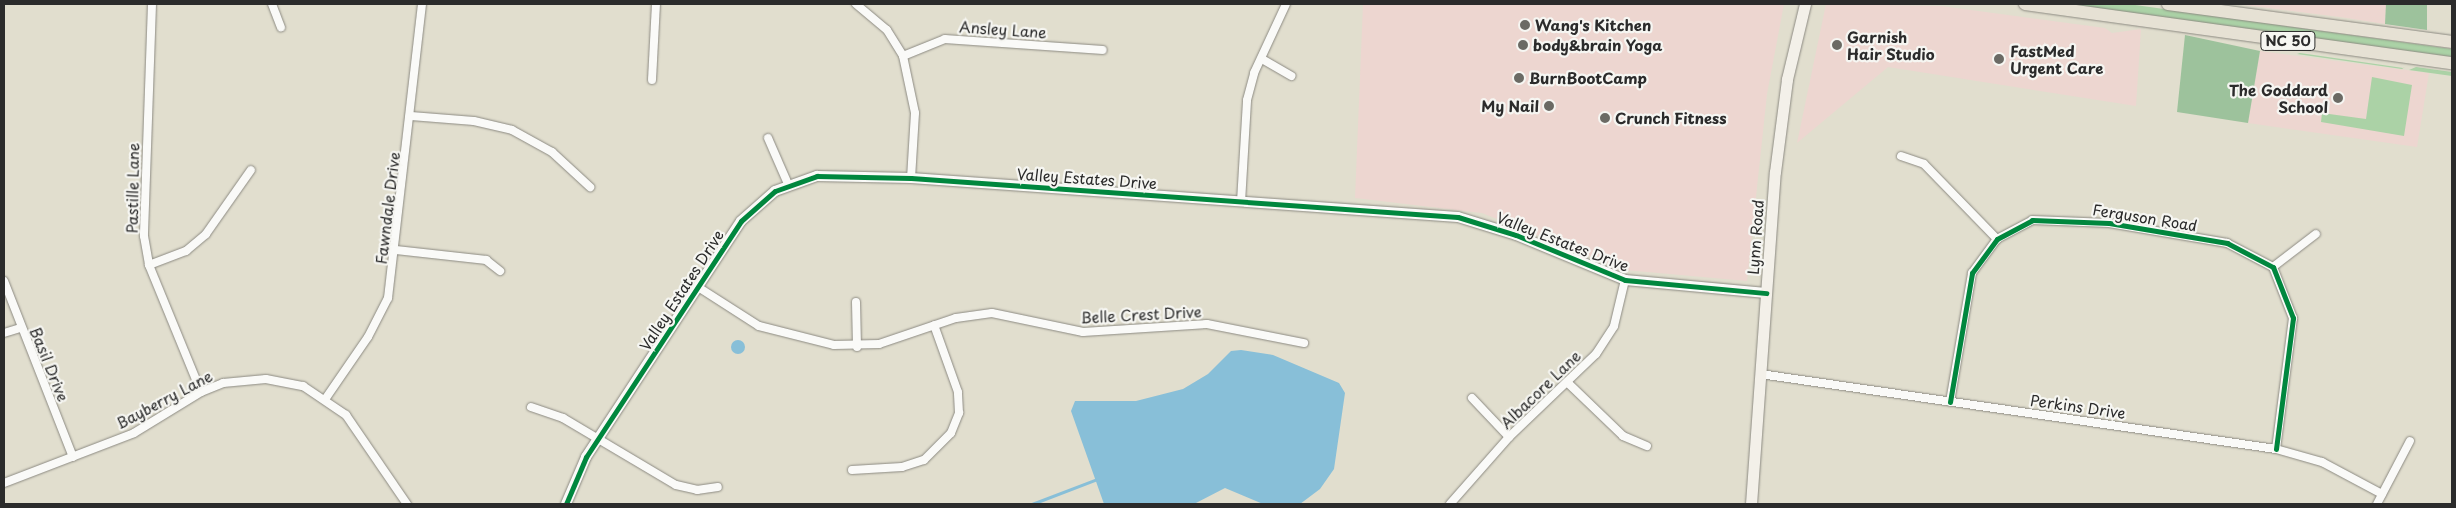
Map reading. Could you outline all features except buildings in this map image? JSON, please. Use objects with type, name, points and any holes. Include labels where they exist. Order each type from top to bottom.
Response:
[{"type":"main road","name":"Lynn Road","points":[[1751,504],[1780,126],[1805,4]]},
{"type":"main road","name":"NC 50","points":[[2025,4],[2452,63]]},
{"type":"main road","name":"NC 50","points":[[2168,4],[2452,42]]},
{"type":"street","name":"Pastille Lane","points":[[152,4],[143,215],[149,265],[201,392]]},
{"type":"street","points":[[272,4],[281,27]]},
{"type":"street","name":"Fawndale Drive","points":[[326,398],[381,314],[396,250],[422,4]]},
{"type":"street","points":[[652,80],[656,4]]},
{"type":"street","points":[[856,4],[868,9],[887,30],[903,56],[915,113],[911,178]]},
{"type":"street","points":[[1241,202],[1247,100],[1262,59],[1286,4]]},
{"type":"street","name":"Ansley Lane","points":[[903,56],[944,38],[1103,50]]},
{"type":"street","points":[[1262,59],[1292,76]]},
{"type":"street","points":[[411,116],[474,121],[512,130],[552,152],[590,187]]},
{"type":"street","points":[[768,138],[788,184]]},
{"type":"street","points":[[1901,156],[1924,164],[1997,239]]},
{"type":"street","points":[[149,265],[186,251],[206,234],[251,170]]},
{"type":"street","name":"Valley Estates Drive","points":[[566,504],[578,470],[741,221],[764,199],[788,184],[835,174],[1241,202],[1476,221],[1625,280],[1766,293]]},
{"type":"street","name":"Ferguson Road","points":[[1950,402],[1972,272],[1997,239],[2032,220],[2065,218],[2227,242],[2273,267]]},
{"type":"street","points":[[2276,448],[2293,318],[2273,267],[2316,234]]},
{"type":"street","points":[[396,250],[486,260],[500,271]]},
{"type":"street","name":"Albacore Lane","points":[[1450,504],[1509,437],[1568,382],[1607,340],[1625,280]]},
{"type":"street","name":"Basil Drive","points":[[4,281],[20,328],[72,457]]},
{"type":"street","name":"Belle Crest Drive","points":[[698,287],[769,330],[857,347],[934,325],[992,313],[1083,332],[1206,324],[1304,343]]},
{"type":"street","points":[[856,302],[857,347]]},
{"type":"street","points":[[852,470],[902,467],[924,460],[951,434],[959,413],[958,392],[934,325]]},
{"type":"street","points":[[4,333],[20,328]]},
{"type":"street","name":"Perkins Drive","points":[[1760,374],[2276,448],[2322,462],[2382,494]]},
{"type":"street","name":"Bayberry Lane","points":[[4,483],[134,433],[201,392],[230,382],[266,379],[303,386],[326,398],[354,425],[388,483],[407,504]]},
{"type":"street","points":[[1568,382],[1623,436],[1647,446]]},
{"type":"street","points":[[1472,398],[1509,437]]},
{"type":"street","points":[[531,407],[563,418],[676,484],[696,490],[718,487]]},
{"type":"street","points":[[2377,504],[2410,441]]},
{"type":"shaded area","points":[[1363,4],[1784,4],[1767,94],[1747,281],[1625,270],[1482,213],[1355,198]]},
{"type":"shaded area","points":[[1826,4],[1941,6],[2105,28],[2112,33],[2141,29],[2136,106],[1888,67],[1797,143]]},
{"type":"shaded area","points":[[2236,4],[2386,4],[2385,24],[2340,17]]},
{"type":"shaded area","name":"The Goddard School","points":[[2260,51],[2429,73],[2417,147],[2248,123]]},
{"type":"green space","points":[[2062,4],[2128,4],[2452,49],[2452,57]]},
{"type":"green space","points":[[2386,4],[2427,4],[2427,30],[2385,24]]},
{"type":"green space","points":[[2185,35],[2260,51],[2248,123],[2177,112]]},
{"type":"green space","points":[[2297,54],[2405,67],[2402,69]]},
{"type":"green space","points":[[2416,67],[2452,72],[2452,76],[2409,70]]},
{"type":"green space","points":[[2372,77],[2412,85],[2404,136],[2321,122],[2322,113],[2366,119]]},
{"type":"water","points":[[735,340],[741,340],[745,347],[741,354],[735,354],[731,350],[731,344]]},
{"type":"water","points":[[1241,350],[1273,355],[1339,383],[1345,393],[1334,469],[1320,489],[1300,504],[1263,504],[1225,488],[1194,504],[1104,504],[1071,411],[1075,401],[1136,401],[1183,389],[1208,374],[1231,351]]},
{"type":"waterway","points":[[1032,504],[1095,480]]},
{"type":"cycle path","points":[[566,504],[586,457],[741,221],[775,191],[817,176],[911,178],[1458,217],[1516,235],[1625,280],[1766,293]]},
{"type":"cycle path","points":[[1950,402],[1972,273],[1997,239],[2032,220],[2109,223],[2227,243],[2273,267],[2293,318],[2276,449]]},
{"type":"place","name":"Wang's Kitchen","points":[[1525,25]]},
{"type":"place","name":"body&brain Yoga","points":[[1523,45]]},
{"type":"place","name":"Garnish Hair Studio","points":[[1837,45]]},
{"type":"place","name":"FastMed Urgent Care","points":[[1999,59]]},
{"type":"place","name":"BurnBootCamp","points":[[1519,78]]},
{"type":"place","name":"The Goddard School","points":[[2338,98]]},
{"type":"place","name":"My Nail","points":[[1549,106]]},
{"type":"place","name":"Crunch Fitness","points":[[1605,118]]}]
